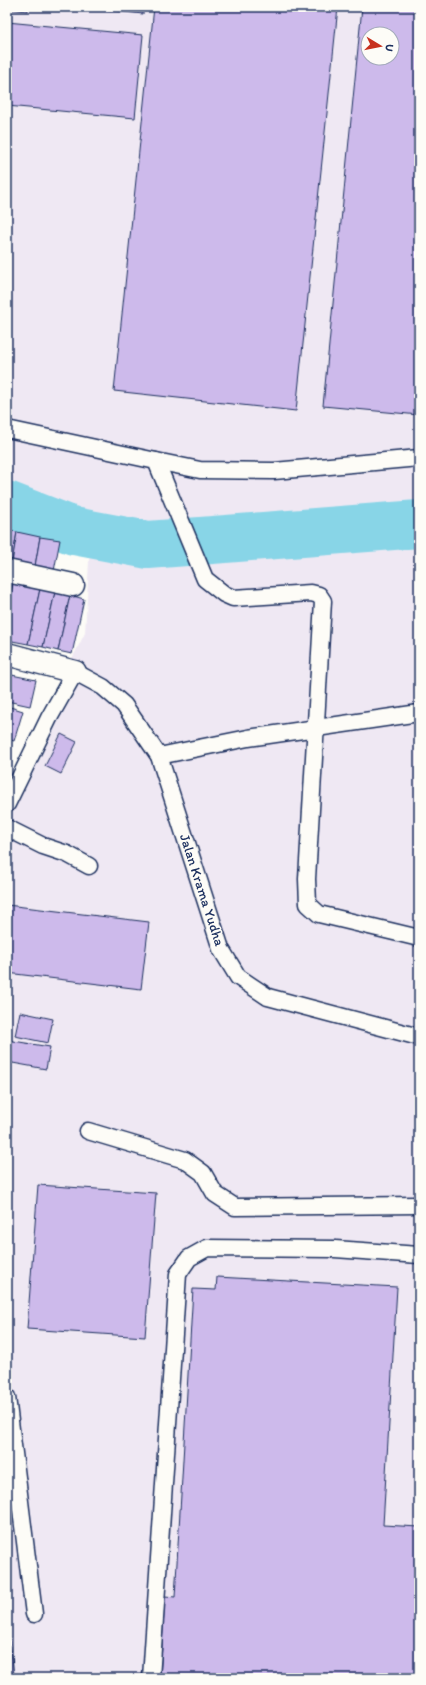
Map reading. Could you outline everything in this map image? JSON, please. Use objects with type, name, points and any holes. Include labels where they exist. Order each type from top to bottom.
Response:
[{"type":"street","points":[[7,571],[73,585]]},
{"type":"street","points":[[7,654],[74,672]]},
{"type":"lane","points":[[7,429],[200,470],[274,471],[419,458]]},
{"type":"lane","points":[[156,461],[205,579],[224,594],[233,598],[311,593],[319,595],[323,601],[307,879],[308,904],[319,914],[419,938]]},
{"type":"lane","points":[[7,804],[74,672]]},
{"type":"lane","name":"Jalan Krama Yudha","points":[[74,672],[103,687],[124,705],[159,756],[220,949],[238,977],[268,997],[419,1038]]},
{"type":"lane","points":[[159,756],[248,738],[419,712]]},
{"type":"lane","points":[[7,828],[43,846],[67,854],[89,866]]},
{"type":"lane","points":[[88,1131],[185,1160],[203,1173],[215,1194],[236,1207],[419,1205]]},
{"type":"lane","points":[[151,1678],[178,1274],[189,1258],[207,1248],[335,1249],[419,1255]]},
{"type":"lane","points":[[7,1397],[34,1614]]},
{"type":"shaded area","points":[[7,7],[419,7],[419,1678],[7,1678],[7,787],[85,633],[90,543],[7,509]]},
{"type":"building","points":[[7,7],[28,7],[28,11],[7,9]]},
{"type":"building","points":[[78,7],[144,7],[143,14]]},
{"type":"building","points":[[154,7],[338,7],[296,411],[114,391]]},
{"type":"building","points":[[362,7],[419,7],[419,415],[323,406],[360,27],[360,66],[400,66],[400,26],[360,26]]},
{"type":"building","points":[[7,22],[143,35],[135,118],[7,106]]},
{"type":"building","points":[[7,530],[17,532],[11,568],[7,568]]},
{"type":"building","points":[[17,532],[40,537],[34,572],[11,568]]},
{"type":"building","points":[[40,537],[60,540],[53,576],[34,572]]},
{"type":"building","points":[[7,582],[13,583],[7,613]]},
{"type":"building","points":[[13,583],[40,589],[28,644],[7,640],[7,613]]},
{"type":"building","points":[[40,589],[55,592],[43,647],[28,644]]},
{"type":"building","points":[[55,592],[70,595],[58,651],[43,647]]},
{"type":"building","points":[[70,595],[84,599],[72,654],[58,651]]},
{"type":"building","points":[[7,674],[36,680],[30,706],[7,701]]},
{"type":"building","points":[[7,706],[23,711],[14,741],[7,739]]},
{"type":"building","points":[[61,734],[77,742],[61,774],[45,766]]},
{"type":"building","points":[[7,905],[149,922],[141,989],[7,973]]},
{"type":"building","points":[[20,1012],[53,1019],[48,1043],[15,1036]]},
{"type":"building","points":[[7,1040],[50,1047],[46,1069],[7,1062]]},
{"type":"building","points":[[38,1185],[156,1193],[145,1337],[27,1329]]},
{"type":"building","points":[[217,1277],[397,1287],[383,1525],[419,1527],[419,1678],[160,1678],[165,1596],[175,1597],[193,1289],[216,1290]]},
{"type":"building","points":[[7,1631],[9,1631],[14,1675],[7,1675]]},
{"type":"waterway","points":[[7,505],[74,531],[148,545],[419,524]]}]
